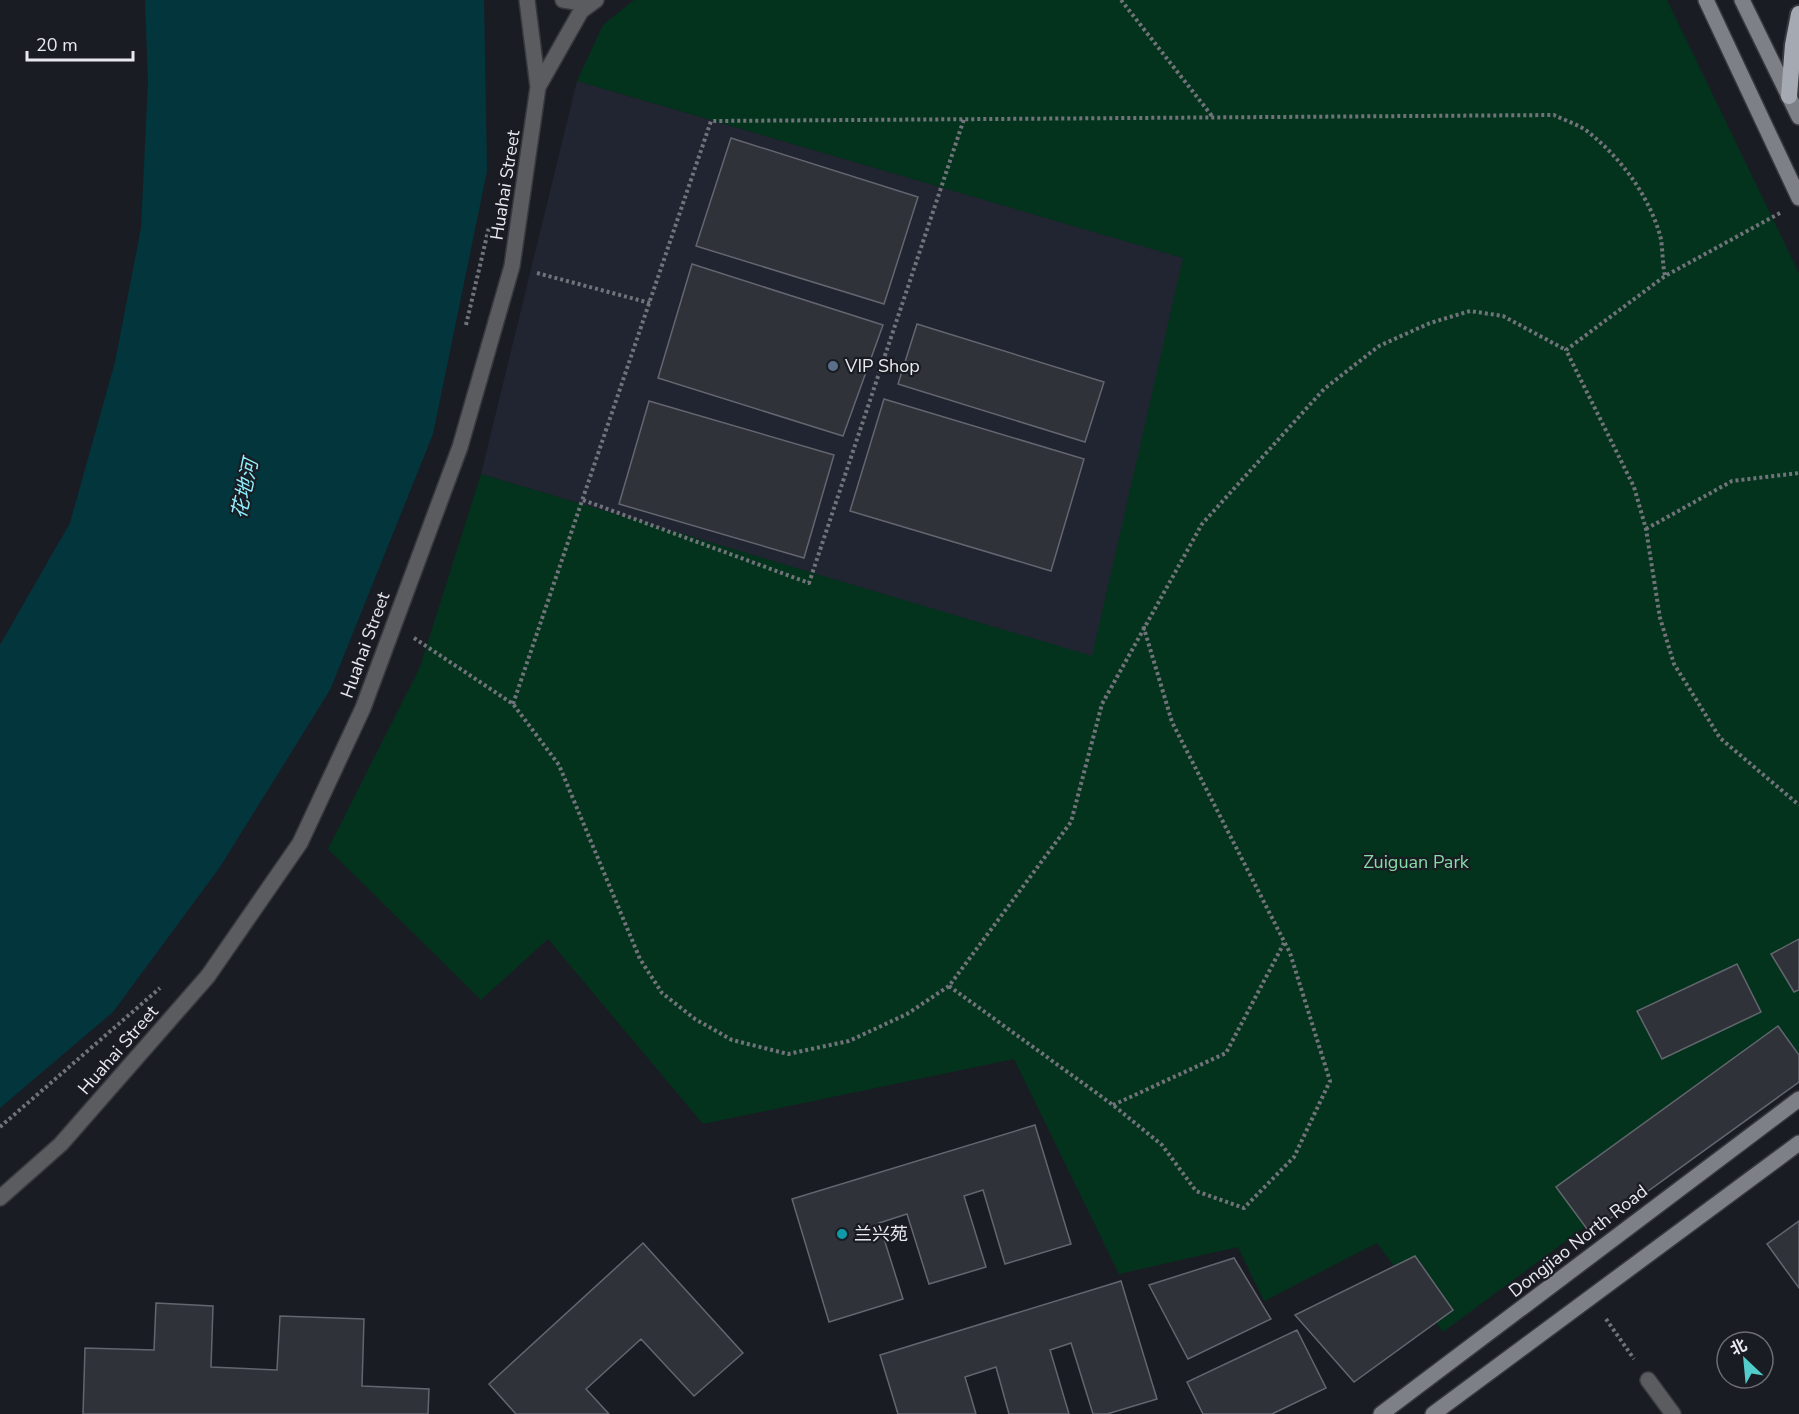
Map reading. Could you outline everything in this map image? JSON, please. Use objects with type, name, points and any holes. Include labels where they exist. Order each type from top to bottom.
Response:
[{"type":"highway","points":[[1789,96],[1793,45],[1799,14]]},
{"type":"main road","points":[[1706,0],[1794,203]]},
{"type":"main road","points":[[1742,0],[1799,117]]},
{"type":"main road","name":"Dongjiao North Road","points":[[1381,1414],[1799,1099]]},
{"type":"main road","points":[[1433,1414],[1799,1143]]},
{"type":"street","name":"Huahai Street","points":[[0,1198],[62,1144],[208,976],[300,843],[363,708],[460,447],[512,267],[538,87],[527,0]]},
{"type":"street","points":[[563,0],[576,2],[584,0]]},
{"type":"street","points":[[538,87],[581,11],[596,0]]},
{"type":"street","points":[[1648,1380],[1673,1414]]},
{"type":"path","points":[[1121,0],[1212,117]]},
{"type":"path","points":[[513,704],[711,121],[1554,115],[1585,130],[1615,157],[1639,187],[1661,238],[1660,255],[1665,276]]},
{"type":"path","points":[[583,500],[809,583],[964,119]]},
{"type":"path","points":[[1566,350],[1665,276],[1794,203]]},
{"type":"path","points":[[463,336],[490,221]]},
{"type":"path","points":[[512,267],[650,303]]},
{"type":"path","points":[[394,624],[513,704],[560,765],[640,960],[662,993],[695,1019],[732,1040],[788,1054],[849,1041],[907,1014],[949,986],[1071,822],[1102,704],[1143,625],[1202,524],[1324,389],[1379,346],[1430,323],[1470,311],[1503,316],[1566,350],[1634,487],[1646,529],[1660,618],[1674,663],[1720,738],[1799,805]]},
{"type":"path","points":[[1646,529],[1732,481],[1799,473]]},
{"type":"path","points":[[949,986],[1113,1105],[1162,1145],[1196,1191],[1244,1208],[1294,1157],[1330,1081],[1285,943],[1225,830],[1172,722],[1143,625]]},
{"type":"path","points":[[1113,1105],[1226,1053],[1285,943]]},
{"type":"path","points":[[0,1127],[165,984]]},
{"type":"path","points":[[1592,1298],[1648,1380]]},
{"type":"shaded area","name":"VIP Shop","points":[[577,81],[1184,258],[1093,657],[481,474]]},
{"type":"green space","name":"Zuiguan Park","points":[[634,0],[1667,0],[1799,273],[1799,1068],[1443,1332],[1377,1243],[1264,1301],[1238,1247],[1119,1274],[1014,1059],[703,1124],[548,939],[481,1000],[328,849],[420,667],[481,474],[1092,656],[1183,258],[577,81],[603,25]]},
{"type":"water","name":"花地河","points":[[145,0],[484,0],[487,171],[433,434],[330,690],[220,867],[113,1012],[0,1108],[0,645],[70,523],[115,362],[141,228],[148,82]]},
{"type":"building","points":[[731,138],[918,197],[884,304],[696,246]]},
{"type":"building","points":[[692,264],[883,325],[843,436],[658,378]]},
{"type":"building","points":[[917,324],[1104,382],[1085,442],[898,384]]},
{"type":"building","points":[[884,399],[1084,459],[1051,571],[850,511]]},
{"type":"building","points":[[649,401],[834,455],[804,558],[619,504]]},
{"type":"building","points":[[1799,939],[1799,990],[1794,992],[1771,954]]},
{"type":"building","points":[[1737,964],[1761,1012],[1662,1059],[1637,1011]]},
{"type":"building","points":[[1778,1026],[1799,1055],[1799,1082],[1590,1233],[1556,1187]]},
{"type":"building","name":"兰兴苑","points":[[1035,1125],[1071,1244],[1005,1264],[983,1190],[964,1196],[986,1267],[929,1284],[907,1214],[879,1223],[903,1299],[829,1322],[792,1199]]},
{"type":"building","points":[[1799,1221],[1799,1288],[1767,1244]]},
{"type":"building","points":[[643,1243],[743,1353],[694,1396],[641,1339],[586,1389],[609,1414],[516,1414],[489,1384]]},
{"type":"building","points":[[1415,1256],[1453,1310],[1354,1382],[1295,1315]]},
{"type":"building","points":[[1234,1258],[1271,1319],[1188,1359],[1149,1285]]},
{"type":"building","points":[[1121,1281],[1157,1399],[1107,1414],[1093,1414],[1071,1343],[1050,1350],[1069,1414],[1009,1414],[996,1367],[965,1377],[976,1414],[898,1414],[880,1355]]},
{"type":"building","points":[[156,1303],[213,1306],[211,1367],[277,1370],[280,1316],[364,1319],[362,1386],[429,1389],[428,1414],[83,1414],[85,1348],[154,1350]]},
{"type":"building","points":[[1297,1330],[1326,1388],[1272,1414],[1203,1414],[1187,1382]]},
{"type":"place","name":"VIP Shop","points":[[833,366]]},
{"type":"place","name":"兰兴苑","points":[[842,1234]]}]
